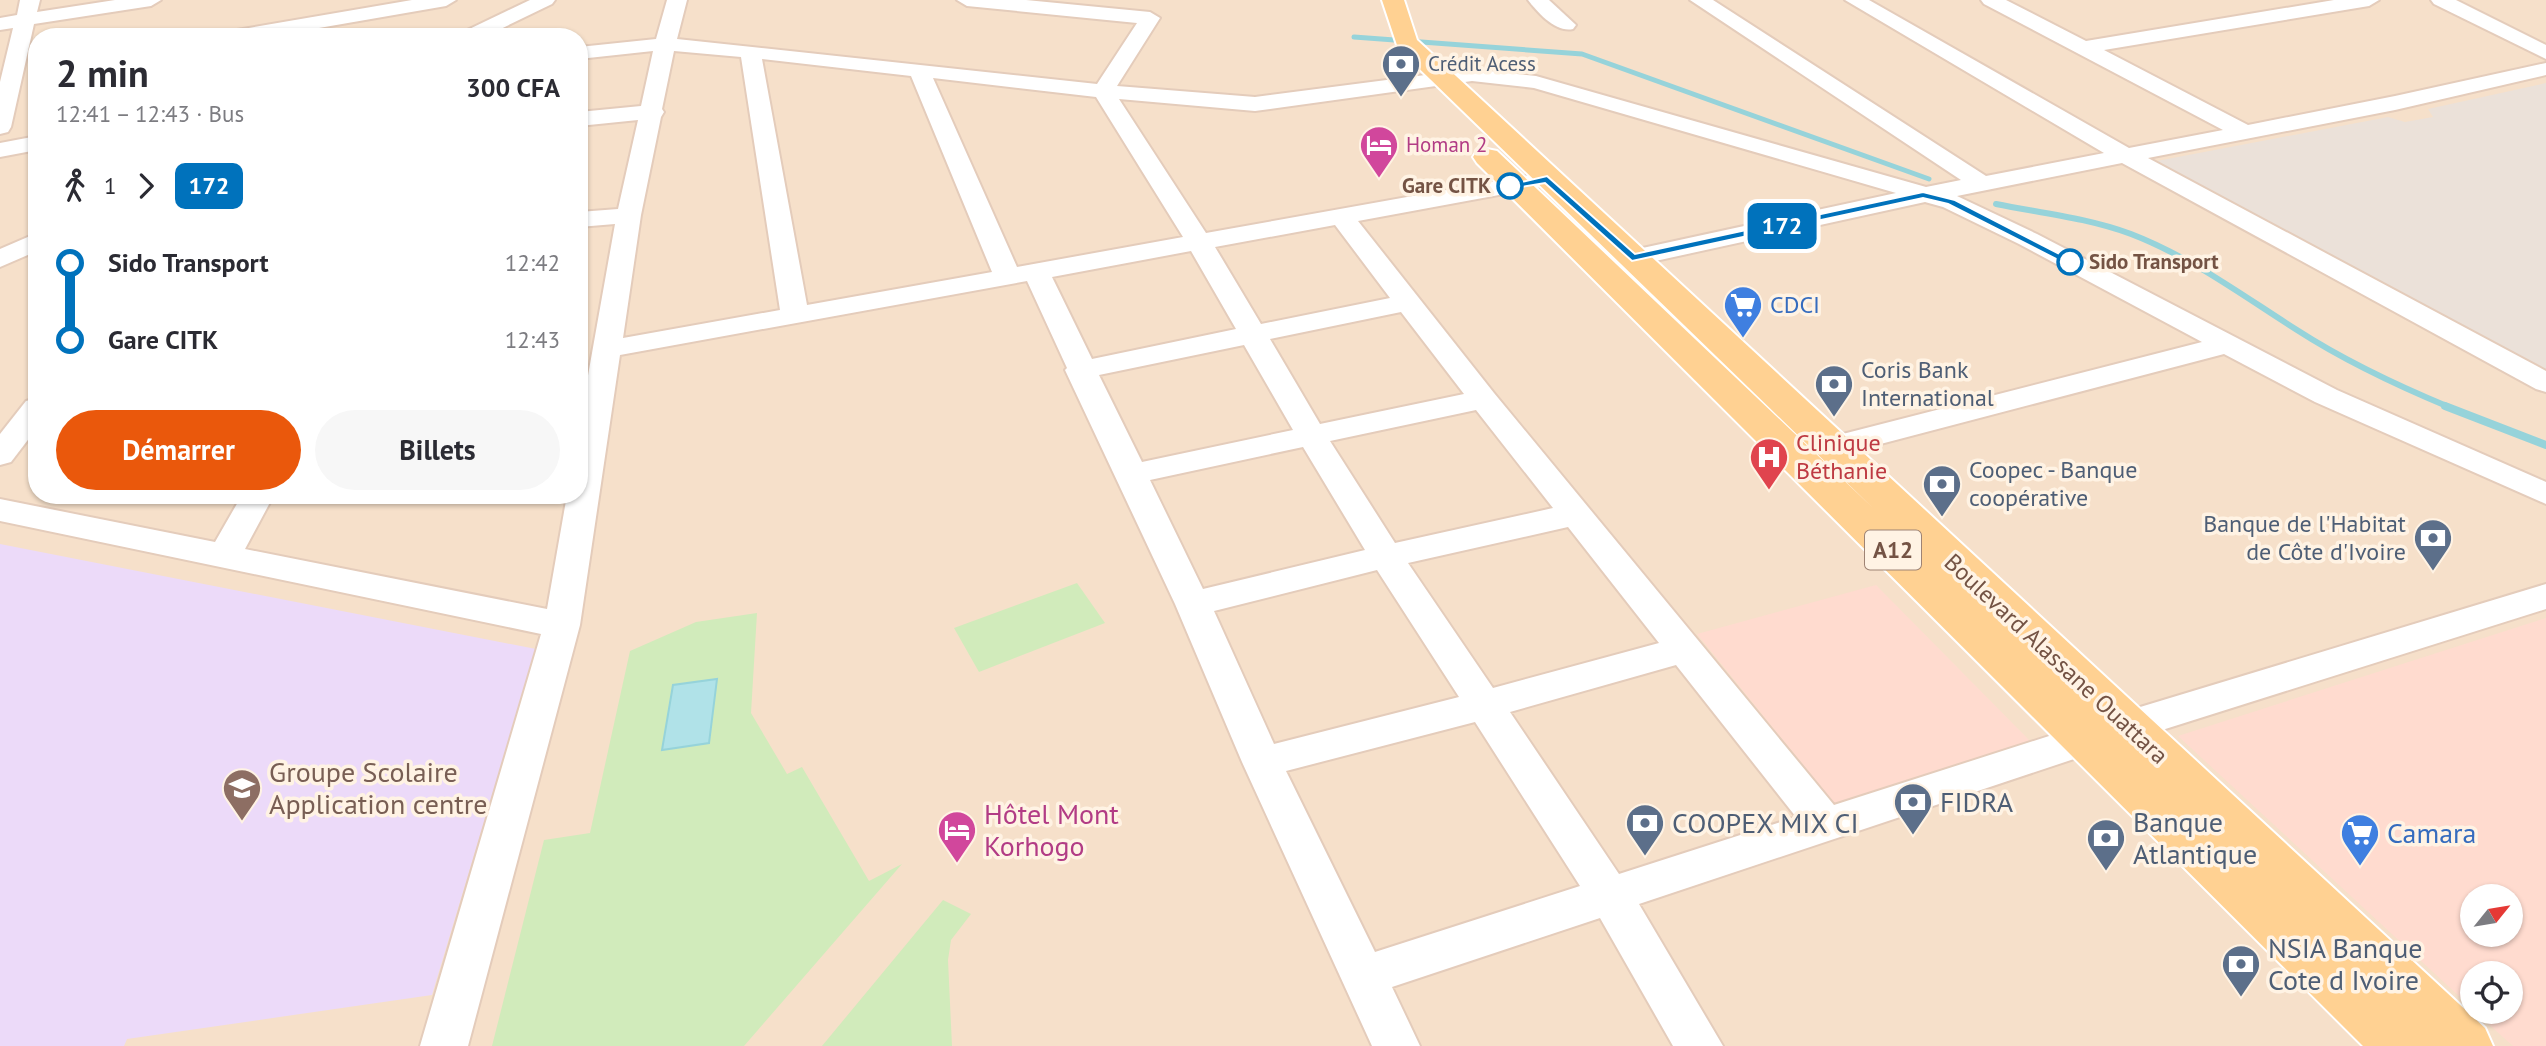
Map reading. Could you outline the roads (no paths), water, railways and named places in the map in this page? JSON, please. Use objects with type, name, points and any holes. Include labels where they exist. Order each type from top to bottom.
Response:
[{"type":"main road","name":"Boulevard Alassane Ouattara","points":[[1379,0],[1394,41],[1429,82],[1614,262],[1791,452],[2400,1046]]},
{"type":"main road","name":"Boulevard Alassane Ouattara","points":[[1392,0],[1394,41]]},
{"type":"main road","name":"Boulevard Alassane Ouattara","points":[[1614,262],[1832,447],[2466,1046]]},
{"type":"street","points":[[0,24],[27,10],[151,0]]},
{"type":"street","points":[[283,28],[446,0]]},
{"type":"street","points":[[487,28],[545,0]]},
{"type":"street","points":[[588,472],[629,215],[653,112],[665,44],[677,0]]},
{"type":"street","points":[[967,0],[1150,18],[1103,91]]},
{"type":"street","points":[[1538,0],[1566,25]]},
{"type":"street","points":[[1700,0],[1984,185]]},
{"type":"street","points":[[1855,0],[2126,156],[2546,383]]},
{"type":"street","points":[[1991,0],[2243,131]]},
{"type":"street","points":[[2081,48],[2369,0]]},
{"type":"street","points":[[2441,0],[2546,53]]},
{"type":"street","points":[[0,127],[27,10]]},
{"type":"street","points":[[588,52],[665,44],[1103,91],[1255,104],[1472,75],[1536,82],[1952,202],[2028,239],[2326,396],[2546,494]]},
{"type":"street","points":[[751,53],[795,315]]},
{"type":"street","points":[[1614,262],[1923,195],[2395,103],[2546,69]]},
{"type":"street","points":[[919,70],[1022,274],[1080,370],[1132,474],[1193,604],[1262,762],[1396,1046]]},
{"type":"street","points":[[14,74],[28,72]]},
{"type":"street","points":[[1103,91],[1199,242],[1311,435],[1386,556],[1609,894],[1699,1046]]},
{"type":"street","points":[[588,118],[653,112]]},
{"type":"street","points":[[0,150],[28,144]]},
{"type":"street","points":[[609,349],[1531,182]]},
{"type":"street","points":[[588,219],[629,215]]},
{"type":"street","points":[[1341,216],[1483,399],[1825,824]]},
{"type":"street","points":[[0,259],[28,246]]},
{"type":"street","points":[[0,273],[28,270]]},
{"type":"street","points":[[1080,370],[1251,332],[1409,302]]},
{"type":"street","points":[[1791,452],[1832,447],[2225,345]]},
{"type":"street","points":[[1132,474],[1483,399]]},
{"type":"street","points":[[0,455],[28,419]]},
{"type":"street","points":[[223,556],[253,504]]},
{"type":"street","points":[[444,1046],[562,625],[583,504]]},
{"type":"street","points":[[0,510],[562,625]]},
{"type":"street","points":[[1193,604],[1386,556],[1576,514]]},
{"type":"street","points":[[1364,976],[2127,726],[2546,596]]},
{"type":"street","points":[[1262,762],[1485,705],[1684,649]]},
{"type":"water","points":[[717,679],[709,743],[662,750],[673,685]]},
{"type":"waterway","points":[[1354,37],[1582,54],[1929,179]]},
{"type":"waterway","points":[[1996,204],[2098,224],[2153,243],[2216,278],[2334,352],[2449,407]]},
{"type":"waterway","points":[[2445,406],[2546,445]]},
{"type":"place","name":"Crédit Acess","points":[[1401,98]]},
{"type":"place","name":"Homan 2","points":[[1379,179]]},
{"type":"place","name":"Gare CITK","points":[[1510,186]]},
{"type":"place","name":"Sido Transport","points":[[2070,262]]},
{"type":"place","name":"CDCI","points":[[1743,339]]},
{"type":"place","name":"Coris Bank International","points":[[1834,418]]},
{"type":"place","name":"Clinique Béthanie","points":[[1769,491]]},
{"type":"place","name":"Coopec - Banque coopérative","points":[[1942,518]]},
{"type":"place","name":"Banque de l'Habitat de Côte d'Ivoire","points":[[2433,572]]},
{"type":"place","name":"Groupe Scolaire Application centre","points":[[242,822]]},
{"type":"place","name":"FIDRA","points":[[1913,836]]},
{"type":"place","name":"COOPEX MIX CI","points":[[1645,857]]},
{"type":"place","name":"Hôtel Mont Korhogo","points":[[957,864]]},
{"type":"place","name":"Camara","points":[[2360,867]]},
{"type":"place","name":"Banque Atlantique","points":[[2106,872]]},
{"type":"place","name":"NSIA Banque Cote d Ivoire","points":[[2241,998]]}]
